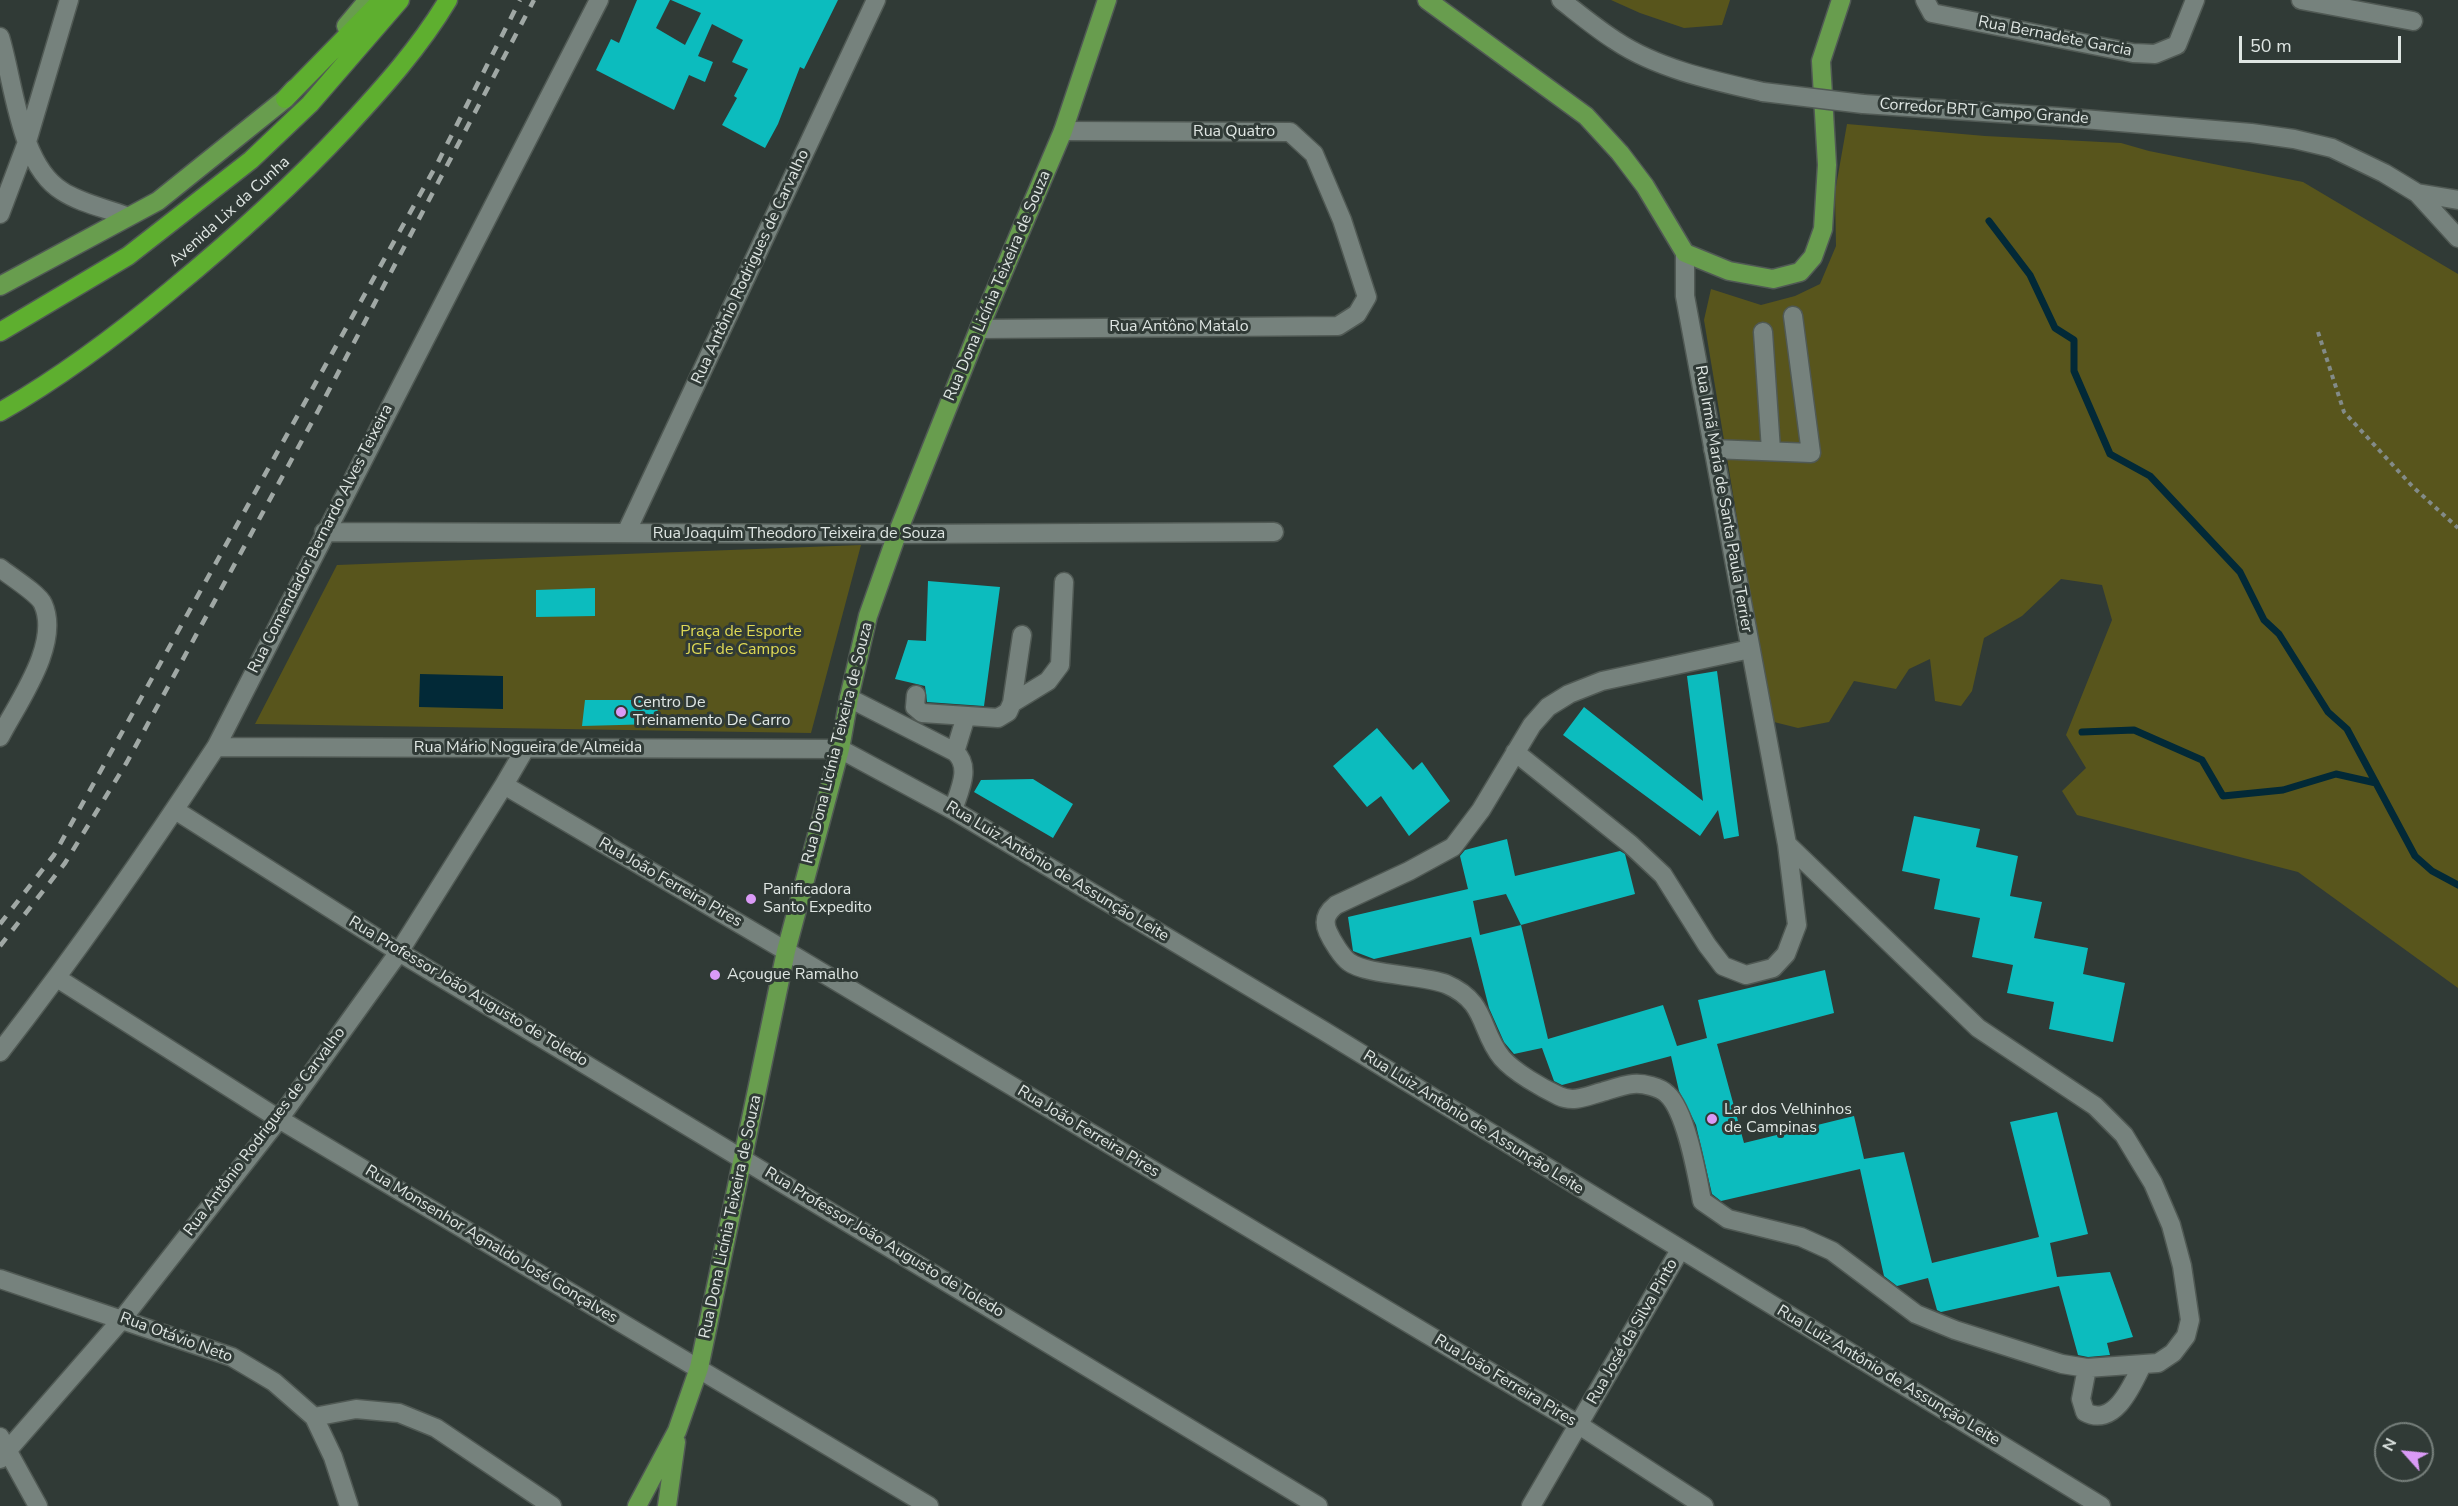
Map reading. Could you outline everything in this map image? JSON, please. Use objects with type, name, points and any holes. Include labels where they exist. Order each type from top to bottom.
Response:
[{"type":"highway","points":[[285,99],[382,0]]},
{"type":"highway","name":"Avenida Lix da Cunha","points":[[0,332],[128,256],[250,160],[317,97],[400,0]]},
{"type":"highway","name":"Avenida Lix da Cunha","points":[[0,412],[51,382],[94,352],[217,254],[251,223],[298,178],[374,97],[411,53],[448,0]]},
{"type":"main road","points":[[0,286],[126,216],[158,201],[285,99],[368,0]]},
{"type":"main road","name":"Rua Dona Licínia Teixeira de Souza","points":[[637,1506],[677,1431],[699,1368],[786,951],[840,749],[868,616],[897,534],[979,329],[1063,131],[1107,0]]},
{"type":"main road","name":"Rua Irmã Maria de Santa Paula Terrier","points":[[1427,0],[1586,116],[1620,153],[1645,186],[1685,252]]},
{"type":"main road","points":[[1685,252],[1729,271],[1773,279],[1800,272],[1813,257],[1823,229],[1827,165],[1821,62],[1841,0]]},
{"type":"main road","points":[[667,1506],[677,1431]]},
{"type":"street","points":[[0,214],[26,145],[69,0]]},
{"type":"street","name":"Rua Comendador Bernardo Alves Teixeira","points":[[0,1052],[57,978],[175,810],[216,747],[324,532],[599,0]]},
{"type":"street","name":"Rua Antônio Rodrigues de Carvalho","points":[[626,533],[876,0]]},
{"type":"street","name":"Corredor BRT Campo Grande","points":[[1561,0],[1618,42],[1665,64],[1711,80],[1764,92],[1863,104],[2251,133],[2294,139],[2332,148],[2384,173],[2417,193],[2458,238]]},
{"type":"street","name":"Rua Bernadete Garcia","points":[[1928,6],[2133,53],[2155,54],[2176,45],[2195,0]]},
{"type":"street","points":[[2301,0],[2413,21]]},
{"type":"street","points":[[0,40],[26,145],[48,181],[62,192],[126,216]]},
{"type":"street","name":"Rua Quatro","points":[[1063,131],[1290,132],[1314,154],[1342,220],[1367,297]]},
{"type":"street","name":"Corredor BRT Campo Grande","points":[[2417,193],[2458,200]]},
{"type":"street","name":"Rua Irmã Maria de Santa Paula Terrier","points":[[1515,752],[1596,816],[1663,875],[1723,966],[1746,975],[1773,968],[1786,954],[1797,925],[1787,844],[1686,296],[1685,252]]},
{"type":"street","name":"Rua Antôno Matalo","points":[[979,329],[1338,326],[1357,314],[1367,297]]},
{"type":"street","points":[[1713,449],[1811,453],[1792,316]]},
{"type":"street","points":[[1763,332],[1771,450]]},
{"type":"street","name":"Rua Joaquim Theodoro Teixeira de Souza","points":[[324,532],[897,534],[1274,532]]},
{"type":"street","points":[[0,568],[43,602],[48,625],[44,653],[0,737]]},
{"type":"street","points":[[1012,703],[1048,681],[1060,665],[1064,582]]},
{"type":"street","points":[[916,695],[915,707],[922,713],[998,718],[1008,712],[1012,703],[1022,635]]},
{"type":"street","points":[[1750,649],[1602,681],[1569,694],[1548,707],[1532,725],[1481,810],[1453,847],[1328,911],[1325,921],[1328,933],[1349,962],[1362,968],[1445,984],[1460,993],[1478,1009],[1502,1058],[1536,1083],[1561,1097],[1578,1100],[1634,1084],[1650,1086],[1667,1093],[1679,1109],[1702,1201],[1728,1219],[1801,1237],[1832,1251],[1916,1314],[1955,1330],[2062,1364],[2087,1368],[2158,1363],[2173,1353],[2186,1336],[2190,1320],[2182,1266],[2171,1225],[2153,1183],[2124,1135],[2095,1106],[1978,1028],[1787,844]]},
{"type":"street","points":[[849,698],[946,749],[956,752],[962,758],[964,772],[953,810]]},
{"type":"street","points":[[956,752],[966,716]]},
{"type":"street","name":"Rua Mário Nogueira de Almeida","points":[[216,747],[840,749]]},
{"type":"street","points":[[504,785],[525,748]]},
{"type":"street","name":"Rua Luiz Antônio de Assunção Leite","points":[[840,749],[953,810],[1324,1031],[2101,1506]]},
{"type":"street","name":"Rua Antônio Rodrigues de Carvalho","points":[[3,1448],[123,1318],[279,1119],[399,952],[504,785]]},
{"type":"street","name":"Rua João Ferreira Pires","points":[[504,785],[1579,1425],[1704,1506]]},
{"type":"street","name":"Rua Professor João Augusto de Toledo","points":[[175,810],[399,952],[1318,1506]]},
{"type":"street","name":"Rua Monsenhor Agnaldo José Gonçalves","points":[[57,978],[279,1119],[929,1506]]},
{"type":"street","name":"Rua José da Silva Pinto","points":[[1531,1506],[1680,1250]]},
{"type":"street","name":"Rua Otávio Neto","points":[[0,1279],[232,1356],[274,1382],[314,1417],[333,1457],[349,1506]]},
{"type":"street","points":[[2087,1368],[2081,1400],[2085,1412],[2094,1417],[2102,1416],[2119,1405],[2142,1365]]},
{"type":"street","points":[[314,1417],[356,1409],[399,1413],[436,1428],[552,1506]]},
{"type":"street","points":[[3,1448],[38,1506]]},
{"type":"path","points":[[2318,332],[2344,412],[2413,487],[2458,528]]},
{"type":"green space","points":[[1611,0],[1730,0],[1722,25],[1684,28]]},
{"type":"green space","points":[[1847,124],[1985,136],[2121,143],[2149,151],[2303,182],[2458,274],[2458,988],[2298,872],[2077,815],[2062,791],[2086,768],[2066,735],[2112,620],[2102,585],[2061,579],[2022,616],[1984,638],[1972,691],[1961,706],[1935,701],[1930,659],[1909,669],[1896,689],[1854,681],[1829,722],[1798,728],[1774,722],[1704,320],[1711,289],[1761,305],[1795,296],[1820,284],[1836,246],[1835,192]]},
{"type":"green space","name":"Praça de Esporte JGF de Campos","points":[[861,545],[811,733],[255,724],[337,565]]},
{"type":"water","points":[[420,674],[503,676],[503,709],[419,707]]},
{"type":"building","points":[[637,0],[670,0],[656,28],[685,45],[701,13],[671,0],[838,0],[804,69],[800,67],[778,124],[765,148],[722,125],[737,98],[734,96],[748,69],[732,62],[743,40],[712,24],[698,56],[713,62],[705,82],[689,75],[674,110],[596,70],[611,39],[619,43]]},
{"type":"building","points":[[928,581],[1000,587],[984,706],[927,702],[925,686],[895,679],[908,640],[926,641]]},
{"type":"building","points":[[595,588],[595,616],[536,617],[536,590]]},
{"type":"building","points":[[1717,671],[1739,836],[1724,839],[1718,810],[1700,836],[1563,735],[1584,707],[1703,801],[1687,676]]},
{"type":"building","name":"Centro De Treinamento De Carro","points":[[585,700],[658,700],[657,724],[582,726]]},
{"type":"building","points":[[1377,728],[1413,770],[1422,762],[1450,801],[1409,836],[1381,796],[1367,807],[1333,766]]},
{"type":"building","points":[[1033,779],[1073,804],[1053,838],[974,792],[981,780]]},
{"type":"building","points":[[1914,816],[1980,829],[1976,847],[2018,856],[2010,896],[2042,902],[2034,938],[2088,948],[2083,974],[2125,983],[2113,1042],[2049,1029],[2054,1002],[2007,993],[2013,965],[1972,957],[1980,918],[1934,909],[1940,879],[1902,871]]},
{"type":"building","name":"Lar dos Velhinhos de Campinas","points":[[1507,839],[1515,876],[1620,851],[1625,854],[1635,894],[1521,925],[1548,1039],[1663,1005],[1677,1046],[1707,1038],[1698,1000],[1825,970],[1834,1013],[1717,1044],[1744,1143],[1854,1116],[1864,1159],[1904,1152],[1932,1263],[2039,1237],[2010,1122],[2057,1112],[2088,1234],[2050,1243],[2057,1277],[2110,1272],[2133,1337],[2107,1343],[2110,1355],[2088,1357],[2078,1355],[2059,1286],[1941,1312],[1937,1310],[1928,1278],[1897,1286],[1884,1276],[1860,1169],[1721,1201],[1712,1194],[1696,1125],[1679,1091],[1671,1056],[1562,1085],[1554,1081],[1542,1048],[1514,1054],[1504,1042],[1489,1008],[1471,937],[1374,959],[1353,951],[1348,917],[1468,889],[1460,856],[1465,850]],"holes":[[[1506,894],[1521,925],[1480,935],[1473,901]]]},
{"type":"waterway","points":[[1989,221],[2030,275],[2055,328],[2074,340],[2074,371],[2110,454],[2150,476],[2240,572],[2264,620],[2279,634],[2328,712],[2347,729],[2415,856],[2432,871],[2458,885]]},
{"type":"waterway","points":[[2082,732],[2134,730],[2202,760],[2223,796],[2283,790],[2336,774],[2376,783]]},
{"type":"railway","points":[[0,924],[54,855],[437,164],[520,0]]},
{"type":"railway","points":[[0,946],[65,863],[127,762],[318,411],[534,0]]},
{"type":"place","name":"Centro De Treinamento De Carro","points":[[621,712]]},
{"type":"place","name":"Panificadora Santo Expedito","points":[[751,899]]},
{"type":"place","name":"Açougue Ramalho","points":[[715,975]]},
{"type":"place","name":"Lar dos Velhinhos de Campinas","points":[[1712,1119]]}]
